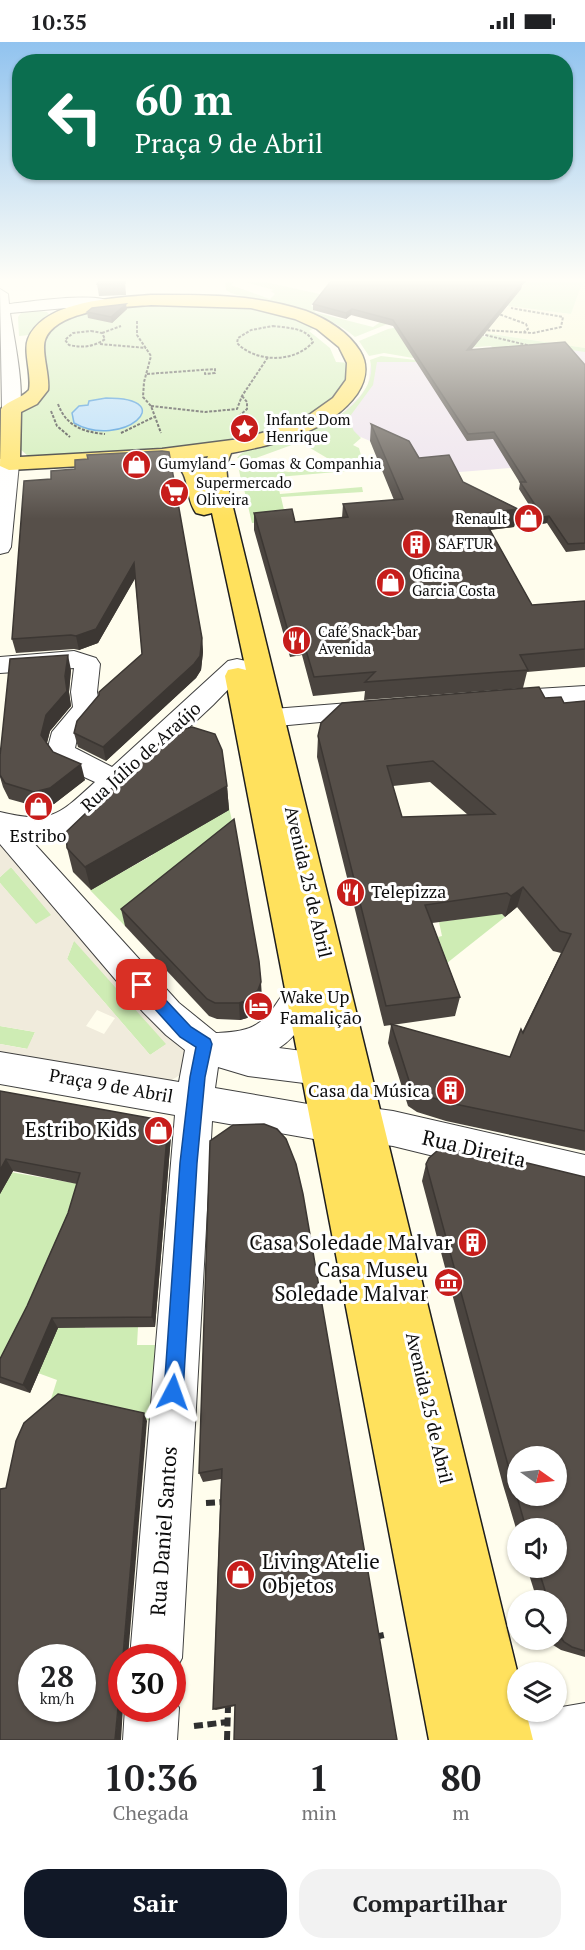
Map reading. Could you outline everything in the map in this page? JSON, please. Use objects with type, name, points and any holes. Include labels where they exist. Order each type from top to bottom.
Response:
[{"type":"main road","points":[[38,360],[40,390],[36,397],[11,409],[5,465],[170,450],[201,451],[266,438],[310,422],[339,402],[354,383],[357,373],[356,360]]},
{"type":"main road","name":"Avenida 25 de Abril","points":[[209,488],[214,466],[223,446]]},
{"type":"main road","name":"Avenida 25 de Abril","points":[[170,450],[193,467],[209,488],[342,1101],[505,1740]]},
{"type":"main road","name":"Avenida 25 de Abril","points":[[218,529],[237,667],[259,719],[303,992],[342,1101],[457,1740]]},
{"type":"street","points":[[8,360],[12,389],[11,409]]},
{"type":"street","points":[[0,547],[5,465]]},
{"type":"street","points":[[0,665],[74,659],[87,664],[84,692],[87,708],[66,729],[62,736],[61,751],[68,758],[117,781]]},
{"type":"street","name":"Rua Júlio de Araújo","points":[[0,824],[30,830],[49,828],[65,823],[79,814],[237,667]]},
{"type":"street","points":[[484,701],[585,694]]},
{"type":"street","points":[[259,719],[402,708]]},
{"type":"street","points":[[0,824],[49,882],[179,1025],[204,1044],[249,1060],[342,1101]]},
{"type":"street","points":[[204,1044],[241,1047],[258,1043],[272,1035],[288,1018],[303,992]]},
{"type":"street","name":"Rua Daniel Santos","points":[[157,1644],[190,1153],[204,1044]]},
{"type":"street","name":"Praça 9 de Abril","points":[[0,1068],[254,1111],[342,1101]]},
{"type":"street","name":"Rua Direita","points":[[342,1101],[386,1126],[506,1157],[585,1174]]},
{"type":"street","points":[[190,1153],[214,1125],[254,1111]]},
{"type":"street","points":[[533,1740],[585,1730]]},
{"type":"path","points":[[150,360],[144,382],[143,397],[151,406],[163,439],[170,450],[200,444],[201,451]]},
{"type":"path","points":[[151,406],[194,413],[237,409],[242,396],[266,360]]},
{"type":"path","points":[[147,374],[205,371]]},
{"type":"path","points":[[58,404],[63,417],[74,427],[126,437]]},
{"type":"path","points":[[51,409],[51,418],[58,429],[75,439]]},
{"type":"path","points":[[115,435],[155,416]]},
{"type":"path","points":[[374,1638],[384,1635]]},
{"type":"path","points":[[227,1740],[228,1707]]},
{"type":"path","points":[[162,1725],[228,1722]]},
{"type":"shaded area","points":[[585,360],[585,462],[447,473],[327,423],[336,419],[368,385],[371,362]]},
{"type":"shaded area","points":[[0,839],[188,1051],[185,1067],[180,1075],[170,1081],[0,1060],[0,1044],[27,1049],[35,1032],[0,1026],[0,883],[36,924],[51,915],[11,867],[0,877]],"holes":[[[74,941],[166,1044],[150,1055],[67,959]],[[97,1010],[115,1018],[104,1034],[86,1026]]]},
{"type":"green space","points":[[41,360],[335,360],[351,363],[349,383],[320,412],[262,436],[202,447],[38,458],[28,456],[19,448],[19,411],[36,401]]},
{"type":"green space","points":[[370,360],[433,362],[377,362],[373,385],[348,419],[354,431],[361,438],[353,445],[359,448],[362,459],[325,463],[327,458],[300,442],[253,459],[237,458],[249,449],[306,433],[338,416],[353,405],[365,389],[371,375]]},
{"type":"green space","points":[[356,463],[360,470],[241,480],[238,465],[289,472]]},
{"type":"green space","points":[[278,486],[280,494],[362,487],[363,492],[281,497],[286,519],[252,523],[244,489]]},
{"type":"green space","points":[[226,793],[235,835],[125,926],[90,890],[151,856]]},
{"type":"green space","points":[[11,867],[52,915],[36,925],[0,883],[0,877]]},
{"type":"green space","points":[[468,881],[505,917],[447,963],[438,937],[442,936],[439,922],[461,919]]},
{"type":"green space","points":[[74,940],[167,1044],[150,1055],[67,959]]},
{"type":"green space","points":[[0,1026],[35,1032],[28,1049],[0,1044]]},
{"type":"green space","points":[[10,1172],[85,1185],[85,1328],[138,1327],[137,1345],[158,1345],[152,1421],[51,1399],[57,1380],[38,1373],[0,1382],[0,1193]]},
{"type":"water","points":[[106,398],[129,400],[140,406],[142,413],[137,421],[125,427],[110,430],[92,430],[74,423],[72,413],[79,406],[88,405],[89,401]]},
{"type":"building","points":[[419,360],[581,360],[585,365],[585,543],[568,544],[549,516],[543,517],[520,482],[526,482],[494,432],[468,434]]},
{"type":"building","points":[[371,424],[409,441],[419,458],[449,455],[463,482],[518,509],[481,514],[532,605],[585,601],[585,649],[520,655],[528,670],[365,682],[375,672],[314,677],[302,637],[290,638],[254,513],[292,509],[295,522],[348,517],[343,504],[403,499]]},
{"type":"building","points":[[169,452],[202,638],[200,656],[103,747],[74,733],[77,721],[99,695],[99,692],[142,654],[134,563],[96,629],[76,636],[12,639],[24,481],[51,479],[51,471],[75,469],[75,460],[88,459],[87,455]]},
{"type":"building","points":[[68,655],[65,676],[67,691],[46,715],[41,735],[53,752],[81,764],[50,788],[34,792],[5,783],[0,775],[0,756],[10,659]]},
{"type":"building","points":[[539,687],[545,698],[561,697],[564,703],[585,701],[585,1131],[450,1103],[420,1094],[411,1087],[391,1024],[510,1057],[521,1029],[523,1033],[571,934],[560,931],[523,887],[511,896],[507,893],[425,905],[460,997],[386,1006],[318,736],[321,723],[342,703]],"holes":[[[433,761],[495,814],[402,817],[387,766]]]},
{"type":"building","points":[[192,727],[215,734],[222,750],[227,786],[85,867],[67,848],[66,832],[171,732]]},
{"type":"building","points":[[234,819],[261,982],[258,990],[245,1001],[215,1003],[207,999],[121,909]]},
{"type":"building","points":[[0,1091],[166,1121],[168,1124],[152,1317],[52,1318],[23,1385],[0,1377],[0,1359],[27,1306],[68,1213],[80,1173],[6,1159],[0,1170]]},
{"type":"building","points":[[264,1124],[277,1129],[286,1139],[296,1164],[303,1194],[397,1740],[234,1740],[235,1705],[213,1709],[222,1469],[199,1473],[210,1141],[233,1125]]},
{"type":"building","points":[[437,1151],[478,1151],[585,1177],[585,1651],[567,1644],[567,1590],[545,1590],[541,1578],[567,1578],[567,1518],[523,1518],[520,1506],[567,1506],[567,1446],[507,1446],[507,1461],[426,1164]]},
{"type":"building","points":[[58,1394],[144,1413],[124,1644],[108,1644],[108,1722],[117,1722],[115,1740],[0,1740],[0,1489],[6,1488],[16,1441],[24,1423]]},
{"type":"place","name":"Infante Dom Henrique","points":[[245,429]]},
{"type":"place","name":"Gumyland - Gomas & Companhia","points":[[137,464]]},
{"type":"place","name":"Supermercado Oliveira","points":[[175,492]]},
{"type":"place","name":"Renault","points":[[528,519]]},
{"type":"place","name":"SAFTUR","points":[[417,544]]},
{"type":"place","name":"Oficina Garcia Costa","points":[[391,583]]},
{"type":"place","name":"Café Snack-bar Avenida","points":[[297,641]]},
{"type":"place","name":"Estribo","points":[[38,807]]},
{"type":"place","name":"Telepizza","points":[[350,892]]},
{"type":"place","name":"Wake Up Famalição","points":[[259,1007]]},
{"type":"place","name":"Casa da Música","points":[[451,1091]]},
{"type":"place","name":"Estribo Kids","points":[[158,1130]]},
{"type":"place","name":"Casa Soledade Malvar","points":[[473,1243]]},
{"type":"place","name":"Casa Museu Soledade Malvar","points":[[449,1282]]},
{"type":"place","name":"Living Atelie Objetos","points":[[241,1574]]},
{"type":"route","points":[[142,985],[185,1032],[204,1044],[198,1077],[189,1163],[173,1392]]}]
